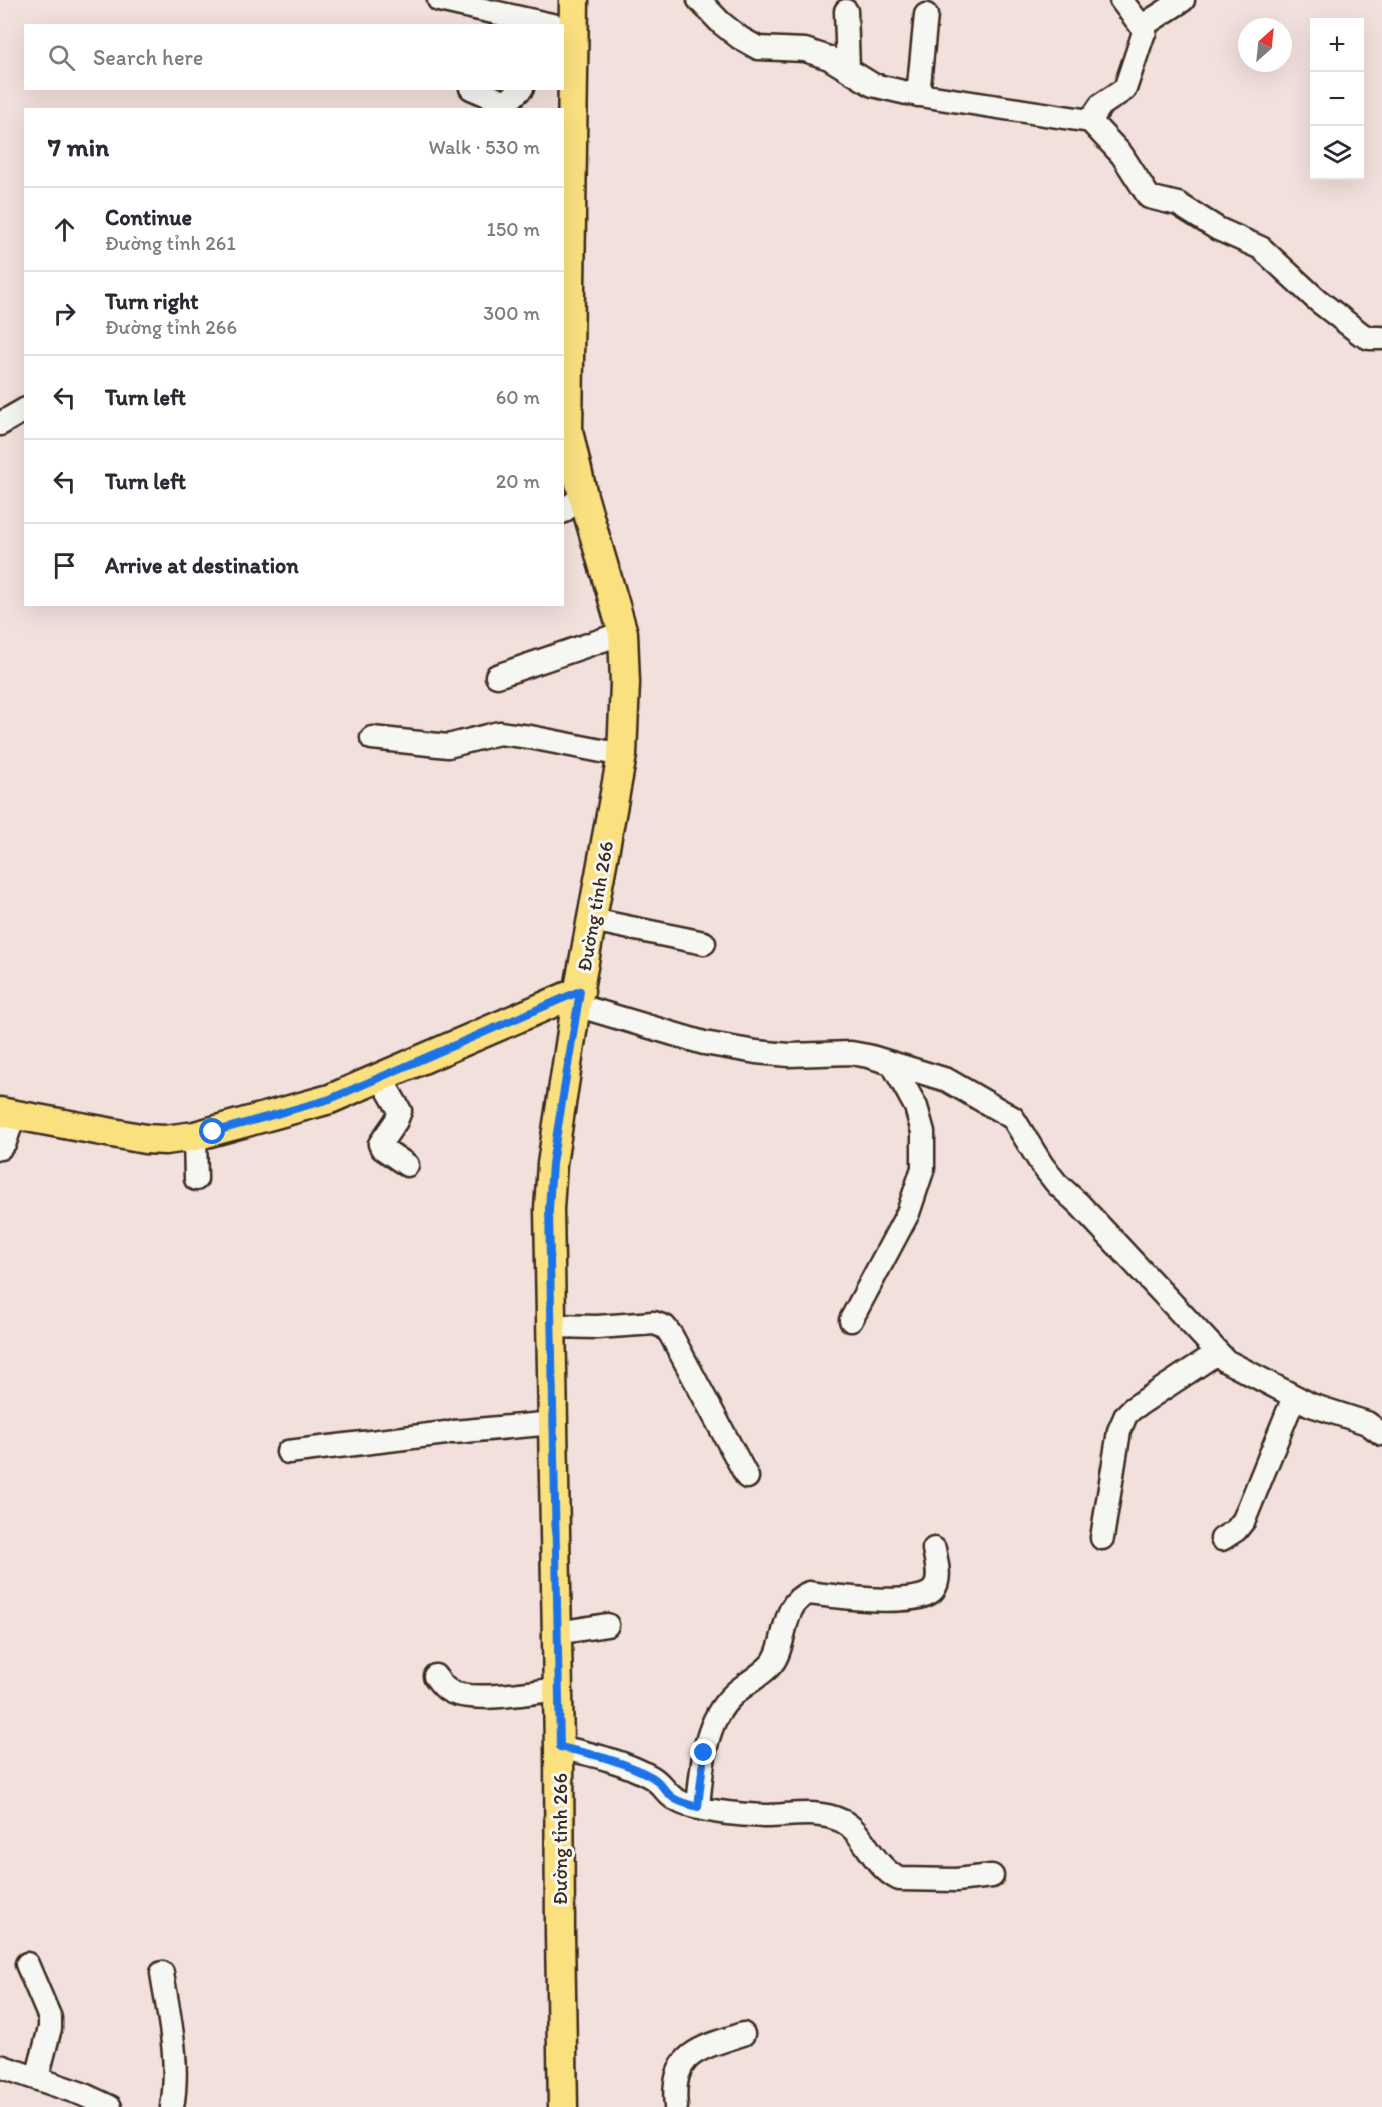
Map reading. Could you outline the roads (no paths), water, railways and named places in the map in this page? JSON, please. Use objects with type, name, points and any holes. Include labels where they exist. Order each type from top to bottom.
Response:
[{"type":"main road","name":"Đường tỉnh 266","points":[[563,2107],[560,1747],[549,1209],[552,1164],[578,998],[622,756],[625,683],[623,633],[573,504],[568,431],[566,320],[566,33],[574,0]]},
{"type":"main road","points":[[7,1114],[145,1139],[165,1140],[195,1136],[330,1099],[578,998]]},
{"type":"street","points":[[439,0],[531,24]]},
{"type":"street","points":[[699,0],[721,23],[758,48],[805,50],[847,61],[873,85],[919,85],[1090,121],[1122,155],[1149,197],[1178,204],[1218,229],[1261,248],[1360,334],[1369,338],[1382,338]]},
{"type":"street","points":[[1121,0],[1145,31]]},
{"type":"street","points":[[1090,121],[1101,105],[1125,89],[1147,23],[1183,0]]},
{"type":"street","points":[[919,85],[926,15]]},
{"type":"street","points":[[847,20],[847,61]]},
{"type":"street","points":[[476,90],[506,103],[520,90]]},
{"type":"street","points":[[0,424],[24,410]]},
{"type":"street","points":[[497,676],[623,633]]},
{"type":"street","points":[[372,738],[448,746],[499,733],[622,756]]},
{"type":"street","points":[[592,920],[704,943]]},
{"type":"street","points":[[578,998],[704,1043],[789,1055],[850,1053],[868,1056],[947,1080],[1013,1118],[1042,1165],[1057,1184],[1079,1203],[1194,1325],[1217,1353],[1232,1365],[1268,1381],[1294,1397],[1311,1405],[1367,1423],[1382,1434]]},
{"type":"street","points":[[850,1320],[908,1213],[923,1168],[923,1132],[916,1107],[892,1063]]},
{"type":"street","points":[[381,1078],[400,1111],[380,1144],[382,1148],[407,1165]]},
{"type":"street","points":[[0,1148],[5,1142],[7,1114]]},
{"type":"street","points":[[195,1136],[196,1179]]},
{"type":"street","points":[[552,1326],[597,1327],[654,1323],[665,1327],[747,1478]]},
{"type":"street","points":[[1102,1538],[1119,1431],[1126,1415],[1217,1353]]},
{"type":"street","points":[[1222,1539],[1236,1530],[1244,1520],[1294,1397]]},
{"type":"street","points":[[288,1452],[554,1423]]},
{"type":"street","points":[[698,1807],[704,1753],[710,1731],[720,1709],[732,1695],[774,1662],[780,1650],[784,1626],[801,1596],[809,1593],[878,1600],[928,1594],[934,1590],[938,1577],[934,1549]]},
{"type":"street","points":[[557,1633],[607,1624]]},
{"type":"street","points":[[435,1677],[448,1690],[458,1695],[518,1694],[558,1689]]},
{"type":"street","points":[[560,1747],[628,1766],[652,1777],[672,1798],[698,1807],[714,1811],[764,1816],[822,1815],[843,1821],[855,1832],[876,1861],[899,1879],[908,1881],[956,1880],[992,1876]]},
{"type":"street","points":[[27,1964],[50,2019],[50,2028],[37,2078]]},
{"type":"street","points":[[162,1972],[176,2065],[172,2107]]},
{"type":"street","points":[[676,2107],[674,2090],[677,2074],[685,2060],[698,2049],[743,2034]]},
{"type":"street","points":[[0,2066],[82,2094],[110,2107]]}]
